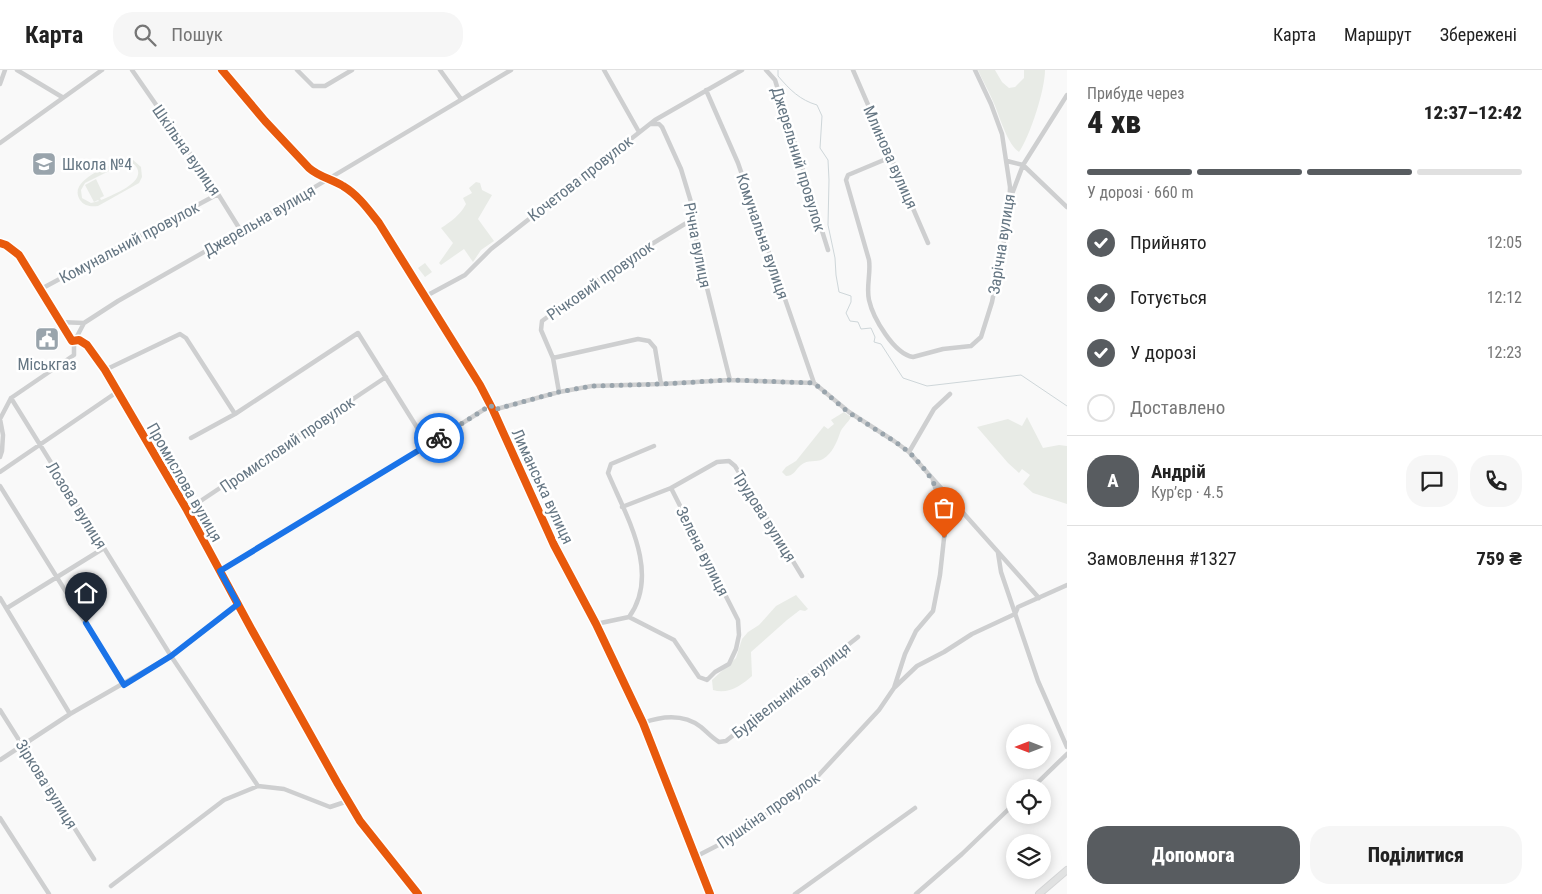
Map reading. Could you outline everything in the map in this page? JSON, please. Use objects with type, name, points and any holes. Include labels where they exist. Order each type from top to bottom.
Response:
[{"type":"street","points":[[0,84],[5,70]]},
{"type":"street","points":[[18,70],[62,97]]},
{"type":"street","points":[[0,143],[102,70]]},
{"type":"street","name":"Шкільна вулиця","points":[[132,70],[218,194],[241,232]]},
{"type":"street","points":[[297,70],[313,86],[325,86],[352,70]]},
{"type":"street","points":[[440,70],[461,99]]},
{"type":"street","points":[[498,70],[501,76]]},
{"type":"street","name":"Джерельна вулиця","points":[[84,323],[154,279],[241,232],[511,70]]},
{"type":"street","points":[[604,70],[639,132]]},
{"type":"street","name":"Кочетова провулок","points":[[426,296],[465,275],[491,249],[650,124],[742,70]]},
{"type":"street","name":"Джерельний провулок","points":[[766,70],[775,80],[828,250]]},
{"type":"street","name":"Млинова вулиця","points":[[853,70],[928,243]]},
{"type":"street","name":"Зарічна вулиця","points":[[891,157],[848,175],[846,180],[869,260],[868,298],[874,316],[892,343],[908,356],[913,357],[943,349],[971,346],[981,337],[992,302],[1009,215],[1010,198],[1007,161],[1002,134],[991,104],[975,70]]},
{"type":"street","name":"Лиманська вулиця","points":[[226,71],[265,120],[309,168],[316,174],[348,189],[364,204],[379,223],[426,296],[480,385],[492,407],[554,545],[596,624],[643,723],[710,894]]},
{"type":"street","name":"Комунальна вулиця","points":[[706,90],[738,163],[814,383]]},
{"type":"street","points":[[1010,198],[1023,165],[1067,95]]},
{"type":"street","name":"Річна вулиця","points":[[650,124],[659,124],[662,127],[681,169],[691,202],[700,262],[730,380]]},
{"type":"street","points":[[1007,161],[1023,165],[1067,207]]},
{"type":"street","name":"Комунальний провулок","points":[[41,290],[218,194]]},
{"type":"street","name":"Річковий провулок","points":[[553,358],[541,330],[542,321],[627,259],[693,219]]},
{"type":"street","name":"Промислова вулиця","points":[[0,243],[6,245],[19,255],[59,322],[74,342],[78,340],[87,345],[105,370],[187,510],[348,801],[366,828],[418,894]]},
{"type":"street","points":[[0,457],[3,435],[0,419],[11,398],[74,355],[74,342],[84,323],[59,322]]},
{"type":"street","points":[[105,370],[180,334],[186,338],[235,414]]},
{"type":"street","points":[[191,438],[235,414],[358,334],[428,445]]},
{"type":"street","points":[[559,392],[553,358],[638,339],[649,341],[655,348],[661,384]]},
{"type":"street","name":"Промисловий провулок","points":[[187,510],[386,377]]},
{"type":"street","points":[[220,571],[492,407],[592,386],[730,380],[814,383],[848,412],[909,452],[1039,598]]},
{"type":"street","points":[[0,472],[117,392]]},
{"type":"street","points":[[909,452],[934,409],[950,394]]},
{"type":"street","name":"Лозова вулиця","points":[[11,398],[171,656],[258,786]]},
{"type":"street","points":[[596,624],[629,617],[636,608],[640,592],[642,560],[608,473],[608,468],[611,464],[654,446]]},
{"type":"street","name":"Трудова вулиця","points":[[672,488],[717,462],[729,461],[734,466],[802,576]]},
{"type":"street","name":"Пушкіна провулок","points":[[894,688],[905,654],[916,631],[933,611],[940,574],[946,520],[933,481]]},
{"type":"street","points":[[0,486],[124,685]]},
{"type":"street","name":"Зелена вулиця","points":[[622,506],[672,488],[738,620],[738,642],[729,664],[714,672],[707,680],[699,677],[674,640],[629,617]]},
{"type":"street","points":[[7,608],[104,548]]},
{"type":"street","points":[[998,552],[1001,572],[1038,681],[1067,747]]},
{"type":"street","name":"Пушкіна провулок","points":[[695,857],[736,836],[816,778],[879,710],[894,688],[917,666],[972,634],[1015,614],[1018,607],[1067,585]]},
{"type":"street","points":[[0,598],[70,714]]},
{"type":"street","points":[[0,760],[70,714],[124,685],[171,656],[238,604]]},
{"type":"street","name":"Будівельників вулиця","points":[[643,723],[662,718],[680,718],[700,726],[719,742],[726,741],[858,637]]},
{"type":"street","name":"Зіркова вулиця","points":[[0,710],[94,859]]},
{"type":"street","points":[[1041,779],[1067,754]]},
{"type":"street","points":[[111,886],[224,800],[258,786],[284,789],[330,807],[348,801]]},
{"type":"street","points":[[795,894],[915,808]]},
{"type":"street","points":[[916,894],[1006,812]]},
{"type":"street","points":[[0,818],[49,894]]},
{"type":"street","points":[[1039,894],[1067,870]]},
{"type":"shaded area","points":[[978,70],[995,70],[1002,82],[1009,88],[1015,87],[1024,78],[1024,70],[1045,70],[1036,112],[1028,135],[1019,152],[1010,142]]},
{"type":"shaded area","points":[[123,159],[133,160],[141,167],[142,177],[139,183],[98,206],[84,204],[80,200],[78,193],[79,186],[84,180]],"holes":[[[127,162],[133,164],[137,168],[138,173],[136,179],[126,188],[101,200],[100,198],[104,196],[96,179],[85,185],[94,202],[99,201],[91,203],[82,198],[81,190],[85,183]]]},
{"type":"shaded area","points":[[476,182],[480,183],[482,190],[492,195],[478,219],[494,241],[481,250],[473,262],[464,249],[441,265],[439,263],[453,243],[441,228],[461,211],[466,204],[463,198],[472,193],[469,188]]},
{"type":"shaded area","points":[[425,263],[432,272],[425,277],[418,268]]},
{"type":"shaded area","points":[[844,412],[851,417],[841,431],[832,451],[820,460],[804,463],[793,474],[786,476],[782,472],[786,467],[796,461],[824,426],[828,429],[834,424],[831,420]]},
{"type":"shaded area","points":[[1027,417],[1043,448],[1059,445],[1067,446],[1067,504],[1033,493],[1023,484],[1030,475],[1022,469],[1019,473],[977,427],[1008,419],[1022,426]]},
{"type":"shaded area","points":[[796,595],[808,609],[805,611],[800,610],[751,652],[752,676],[739,686],[729,690],[713,690],[712,680],[736,658],[742,639],[748,632],[759,625],[776,606]]},
{"type":"waterway","points":[[778,70],[778,76],[787,86],[800,97],[817,105],[822,116],[820,148],[828,160],[828,225],[835,258],[839,292],[851,296],[851,302],[846,313],[850,321],[858,322],[861,329],[871,328],[875,337],[874,342],[881,344],[903,378],[927,386],[1021,375],[1067,406]]},
{"type":"cycle path","points":[[222,70],[265,121],[309,168],[348,190],[367,208],[379,223],[480,385],[554,545],[596,624],[643,723],[710,894]]},
{"type":"cycle path","points":[[0,243],[6,245],[19,255],[72,341],[79,340],[87,345],[105,370],[187,510],[253,632],[360,821],[418,894]]},
{"type":"way so far","points":[[439,438],[491,405],[493,410],[559,392],[592,386],[730,380],[814,383],[848,412],[909,452],[922,466],[933,481],[946,520],[944,538]]},
{"type":"place","name":"Школа №4","points":[[44,164]]},
{"type":"place","name":"Міськгаз","points":[[47,339]]},
{"type":"route","points":[[86,623],[124,685],[171,656],[238,604],[220,571],[439,438]]}]
